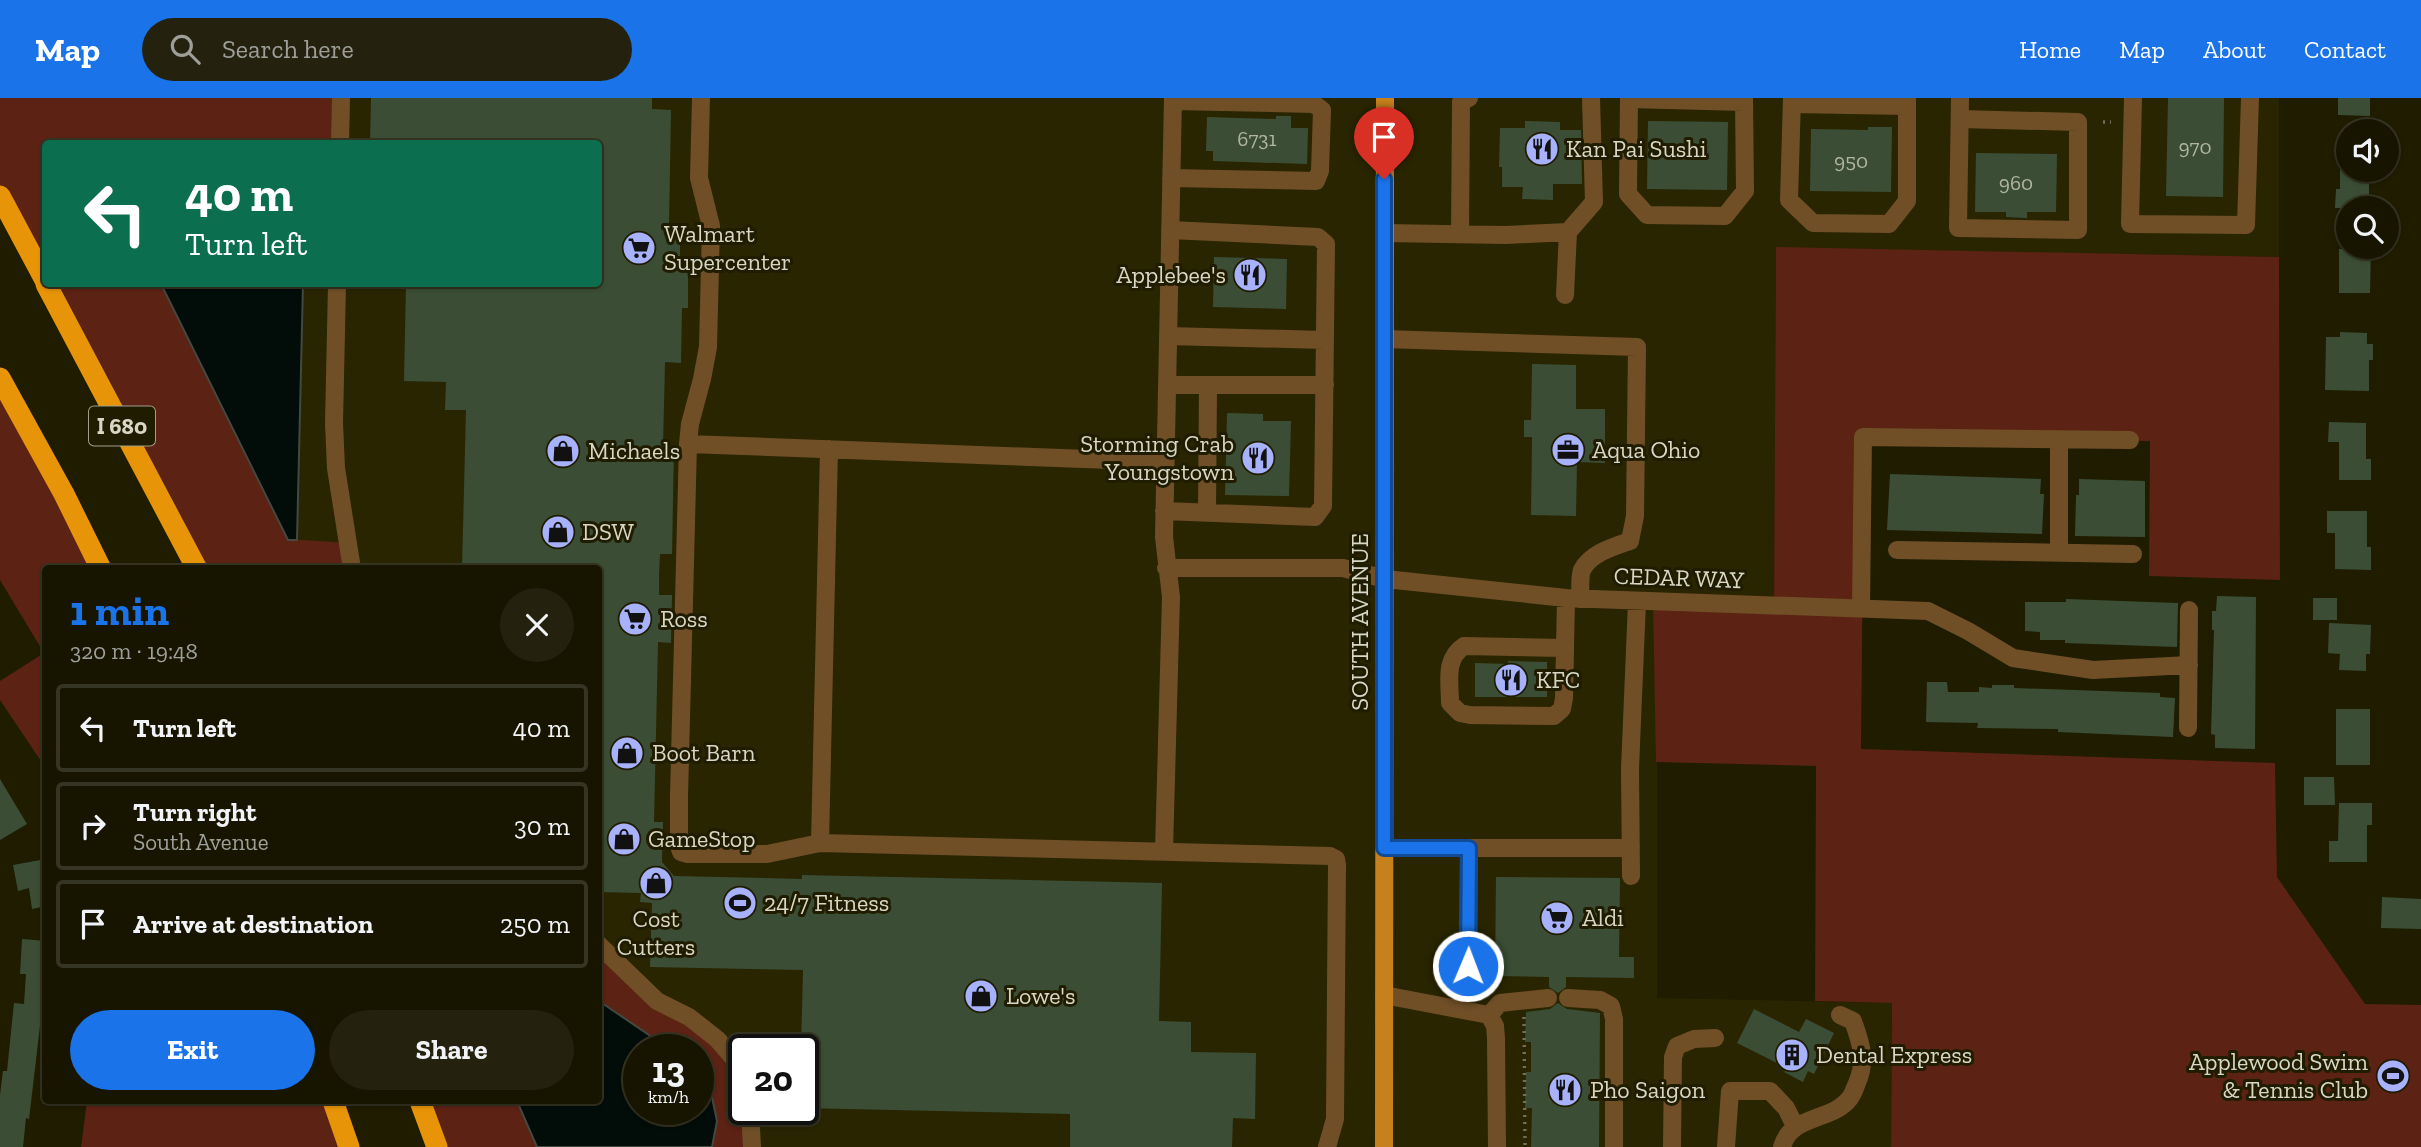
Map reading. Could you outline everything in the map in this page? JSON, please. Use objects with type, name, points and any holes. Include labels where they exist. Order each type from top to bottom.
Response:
[{"type":"highway","name":"I 680","points":[[0,196],[42,275]]},
{"type":"highway","name":"I 680","points":[[48,287],[195,565]]},
{"type":"highway","points":[[0,378],[64,494],[99,565]]},
{"type":"highway","points":[[334,1104],[349,1147]]},
{"type":"highway","points":[[421,1104],[437,1147]]},
{"type":"main road","name":"SOUTH AVENUE","points":[[1384,1147],[1385,98]]},
{"type":"street","points":[[340,140],[341,98]]},
{"type":"street","points":[[701,98],[699,178],[711,226],[708,347],[688,444],[678,846],[681,852],[688,855],[767,854],[820,843],[1314,855],[1336,859],[1335,1119],[1327,1147]]},
{"type":"street","points":[[1460,234],[1461,102],[1469,98]]},
{"type":"street","points":[[1565,295],[1568,232],[1594,202],[1591,98]]},
{"type":"street","points":[[1629,98],[1744,100],[1745,191],[1725,216],[1647,215],[1628,194],[1629,98]]},
{"type":"street","points":[[1960,98],[1958,228],[2078,230],[2078,122],[1960,119]]},
{"type":"street","points":[[2133,98],[2130,224],[2233,225],[2246,225],[2250,98]]},
{"type":"street","points":[[1164,851],[1171,597],[1166,568],[1164,511],[1171,178],[1173,99],[1314,104],[1322,110],[1320,171],[1316,181],[1171,178]]},
{"type":"street","points":[[1792,101],[1907,102],[1907,201],[1889,224],[1813,223],[1789,200],[1792,101]]},
{"type":"street","points":[[1164,511],[1315,517],[1323,506],[1326,244],[1318,237],[1170,230]]},
{"type":"street","points":[[1384,233],[1568,232]]},
{"type":"street","points":[[337,287],[334,423],[336,468],[351,565]]},
{"type":"street","points":[[1168,337],[1325,340]]},
{"type":"street","points":[[1384,339],[1637,347],[1635,516],[1630,541],[1608,549],[1592,559],[1581,572],[1573,598],[1564,648],[1563,709],[1553,716],[1470,715],[1460,713],[1450,703],[1450,663],[1457,651],[1464,646],[1564,648]]},
{"type":"street","points":[[1167,385],[1325,385]]},
{"type":"street","points":[[1207,513],[1208,385]]},
{"type":"street","points":[[1861,608],[1863,437],[2130,440]]},
{"type":"street","points":[[2059,440],[2059,553]]},
{"type":"street","points":[[688,444],[1165,462]]},
{"type":"street","points":[[820,843],[829,449]]},
{"type":"street","points":[[1897,550],[2133,554]]},
{"type":"street","name":"CEDAR WAY","points":[[1166,568],[1343,568],[1384,579],[1573,598],[1928,611],[2013,658],[2093,670],[2189,665]]},
{"type":"street","points":[[1631,876],[1630,769],[1637,601]]},
{"type":"street","points":[[2188,727],[2189,610]]},
{"type":"street","points":[[1384,848],[1631,848]]},
{"type":"street","points":[[1468,966],[1469,848]]},
{"type":"street","points":[[602,948],[657,1001],[689,1017],[728,1052]]},
{"type":"street","points":[[1384,995],[1489,1015]]},
{"type":"street","points":[[1489,1015],[1500,1003],[1548,998]]},
{"type":"street","points":[[1568,998],[1600,1000],[1611,1006],[1614,1019],[1614,1147]]},
{"type":"street","points":[[1489,1015],[1495,1026],[1496,1038],[1497,1147]]},
{"type":"street","points":[[1782,1147],[1795,1126],[1833,1111],[1850,1099],[1864,1069],[1860,1041],[1853,1021],[1840,1015]]},
{"type":"street","points":[[1672,1147],[1674,1057],[1677,1046],[1694,1040],[1716,1038]]},
{"type":"street","points":[[1726,1147],[1730,1091],[1770,1091],[1786,1108],[1795,1126]]},
{"type":"street","points":[[751,1125],[752,1147]]},
{"type":"path","points":[[2103,122],[2112,122]]},
{"type":"path","points":[[1525,1001],[1525,1147]]},
{"type":"shaded area","points":[[0,98],[341,98],[340,140],[42,140],[42,276],[0,196]]},
{"type":"shaded area","points":[[341,98],[2279,98],[2279,257],[1776,248],[1774,606],[1657,751],[1657,998],[1892,1003],[1891,1147],[752,1147],[751,1125],[819,1125],[819,1034],[728,1034],[728,1061],[714,1049],[714,1034],[698,1034],[602,947],[602,565],[351,565],[348,544],[297,540],[303,287],[602,287],[602,140],[340,140]]},
{"type":"shaded area","points":[[1776,247],[2279,257],[2280,580],[2149,576],[2150,441],[1864,437],[1861,749],[2275,763],[2277,877],[2365,1004],[2421,1005],[2421,1147],[1891,1147],[1892,1003],[1815,1001],[1816,766],[1656,762],[1653,602],[1774,605]]},
{"type":"shaded area","points":[[48,287],[162,287],[288,539],[348,543],[351,565],[195,565]]},
{"type":"shaded area","points":[[162,287],[303,287],[297,540],[288,540]]},
{"type":"shaded area","points":[[0,378],[99,565],[42,565],[42,650],[0,580]]},
{"type":"shaded area","points":[[42,654],[42,763],[0,700],[0,681]]},
{"type":"shaded area","points":[[602,947],[689,1017],[705,1034],[647,1034],[602,1003]]},
{"type":"shaded area","points":[[602,1003],[647,1034],[623,1034],[623,1125],[714,1125],[714,1107],[717,1121],[712,1147],[537,1147],[518,1104],[602,1104]]},
{"type":"shaded area","points":[[714,1044],[728,1059],[728,1125],[747,1125],[752,1147],[712,1147],[717,1121],[714,1107]]},
{"type":"shaded area","points":[[87,1104],[334,1104],[349,1147],[81,1147]]},
{"type":"shaded area","points":[[421,1104],[518,1104],[537,1147],[437,1147]]},
{"type":"building","points":[[371,98],[652,98],[652,109],[671,110],[669,226],[680,226],[680,271],[688,271],[688,308],[682,308],[681,363],[665,362],[663,446],[674,446],[672,554],[660,554],[659,575],[659,595],[672,595],[671,643],[658,642],[654,822],[663,822],[662,862],[674,876],[802,879],[802,875],[1162,883],[1159,1021],[1191,1022],[1191,1052],[1256,1053],[1255,1119],[1233,1118],[1232,1147],[1070,1147],[1070,1114],[819,1108],[819,1034],[801,1034],[803,970],[650,967],[652,903],[640,902],[641,893],[602,892],[602,565],[462,565],[466,410],[445,410],[446,382],[404,381],[406,287],[602,287],[602,140],[370,140]]},
{"type":"building","points":[[2168,98],[2224,98],[2223,197],[2166,196]]},
{"type":"building","points":[[2338,98],[2370,98],[2370,116],[2338,115]]},
{"type":"building","points":[[1276,116],[1291,116],[1291,128],[1308,128],[1307,164],[1213,161],[1213,151],[1206,151],[1207,117],[1276,119]]},
{"type":"building","name":"Kan Pai Sushi","points":[[1525,121],[1560,122],[1560,130],[1581,130],[1582,184],[1553,184],[1553,200],[1522,199],[1523,187],[1502,187],[1502,167],[1499,167],[1500,128],[1525,128]]},
{"type":"building","points":[[1648,121],[1728,122],[1727,190],[1647,189]]},
{"type":"building","points":[[1868,127],[1892,127],[1891,192],[1810,191],[1811,129],[1868,130]]},
{"type":"building","points":[[1976,153],[2057,154],[2056,212],[2027,212],[2027,218],[2006,217],[2006,212],[1975,212]]},
{"type":"building","points":[[2340,182],[2369,182],[2369,196],[2336,196],[2335,208],[2336,189],[2340,189]]},
{"type":"building","name":"Applebee's","points":[[1214,257],[1287,259],[1286,309],[1213,307]]},
{"type":"building","points":[[2339,259],[2371,259],[2370,293],[2339,293]]},
{"type":"building","points":[[2340,332],[2367,333],[2367,344],[2373,344],[2373,360],[2369,360],[2369,391],[2325,390],[2326,337],[2340,337]]},
{"type":"building","name":"Aqua Ohio","points":[[1532,364],[1576,365],[1576,409],[1605,409],[1605,463],[1577,462],[1576,516],[1531,515],[1532,437],[1524,437],[1524,420],[1531,420]]},
{"type":"building","name":"Storming Crab Youngstown","points":[[1227,413],[1263,414],[1263,421],[1291,421],[1289,496],[1225,495]]},
{"type":"building","points":[[2329,422],[2366,423],[2366,459],[2371,459],[2371,480],[2339,480],[2339,442],[2328,442]]},
{"type":"building","points":[[1890,474],[2041,479],[2040,494],[2044,494],[2042,534],[1887,530]]},
{"type":"building","points":[[2079,479],[2145,481],[2145,537],[2075,536]]},
{"type":"building","points":[[2327,511],[2367,511],[2367,547],[2371,547],[2371,570],[2335,569],[2335,533],[2327,533]]},
{"type":"building","points":[[2217,596],[2256,597],[2255,749],[2215,748],[2215,735],[2211,734],[2214,630],[2212,611],[2216,611]]},
{"type":"building","points":[[2313,598],[2337,598],[2337,620],[2313,620]]},
{"type":"building","points":[[2066,599],[2178,603],[2177,647],[2065,643],[2065,640],[2040,640],[2040,632],[2025,631],[2025,602],[2066,602]]},
{"type":"building","points":[[2329,623],[2371,625],[2370,654],[2366,654],[2366,671],[2339,670],[2340,654],[2328,653]]},
{"type":"building","name":"KFC","points":[[1508,661],[1547,662],[1547,697],[1475,697],[1475,663],[1508,664]]},
{"type":"building","points":[[1927,682],[1947,682],[1948,692],[1979,692],[1979,687],[2014,685],[2014,688],[2160,693],[2160,697],[2175,698],[2173,737],[2058,732],[2058,729],[1977,728],[1978,723],[1926,722]]},
{"type":"building","points":[[2336,709],[2370,709],[2370,765],[2336,765]]},
{"type":"building","points":[[2304,777],[2334,777],[2335,805],[2304,805]]},
{"type":"building","points":[[0,779],[27,824],[0,840]]},
{"type":"building","points":[[2339,803],[2372,803],[2372,825],[2367,825],[2367,862],[2329,862],[2329,841],[2338,841]]},
{"type":"building","points":[[42,860],[42,907],[32,909],[29,888],[18,891],[13,865]]},
{"type":"building","name":"Aldi","points":[[1496,877],[1620,878],[1619,957],[1634,957],[1634,978],[1566,977],[1566,987],[1558,993],[1549,987],[1549,977],[1495,976]]},
{"type":"building","points":[[2382,897],[2421,899],[2421,929],[2381,928]]},
{"type":"building","points":[[22,939],[42,941],[42,1026],[29,1119],[26,1118],[23,1147],[0,1147],[0,1095],[3,1071],[7,1071],[14,1003],[24,1004],[26,974],[20,974]]},
{"type":"building","points":[[1558,1003],[1567,1009],[1600,1013],[1599,1147],[1531,1147],[1532,1108],[1525,1108],[1526,1072],[1531,1072],[1531,1042],[1525,1042],[1526,1012],[1550,1009]]},
{"type":"building","name":"Dental Express","points":[[1754,1009],[1799,1032],[1806,1019],[1834,1033],[1814,1074],[1808,1071],[1803,1082],[1784,1072],[1787,1068],[1737,1043]]},
{"type":"place","name":"Kan Pai Sushi","points":[[1542,149]]},
{"type":"place","name":"Walmart Supercenter","points":[[639,248]]},
{"type":"place","name":"Applebee's","points":[[1250,275]]},
{"type":"place","name":"Aqua Ohio","points":[[1568,450]]},
{"type":"place","name":"Michaels","points":[[563,451]]},
{"type":"place","name":"Storming Crab Youngstown","points":[[1258,458]]},
{"type":"place","name":"DSW","points":[[558,532]]},
{"type":"place","name":"Ross","points":[[635,619]]},
{"type":"place","name":"KFC","points":[[1511,680]]},
{"type":"place","name":"Boot Barn","points":[[627,753]]},
{"type":"place","name":"GameStop","points":[[624,839]]},
{"type":"place","name":"Cost Cutters","points":[[656,883]]},
{"type":"place","name":"24/7 Fitness","points":[[740,903]]},
{"type":"place","name":"Aldi","points":[[1557,918]]},
{"type":"place","name":"Lowe's","points":[[981,996]]},
{"type":"place","name":"Dental Express","points":[[1792,1055]]},
{"type":"place","name":"Applewood Swim & Tennis Club","points":[[2393,1076]]},
{"type":"place","name":"Pho Saigon","points":[[1565,1090]]},
{"type":"route","points":[[1384,179],[1384,848],[1469,848],[1468,966]]}]
